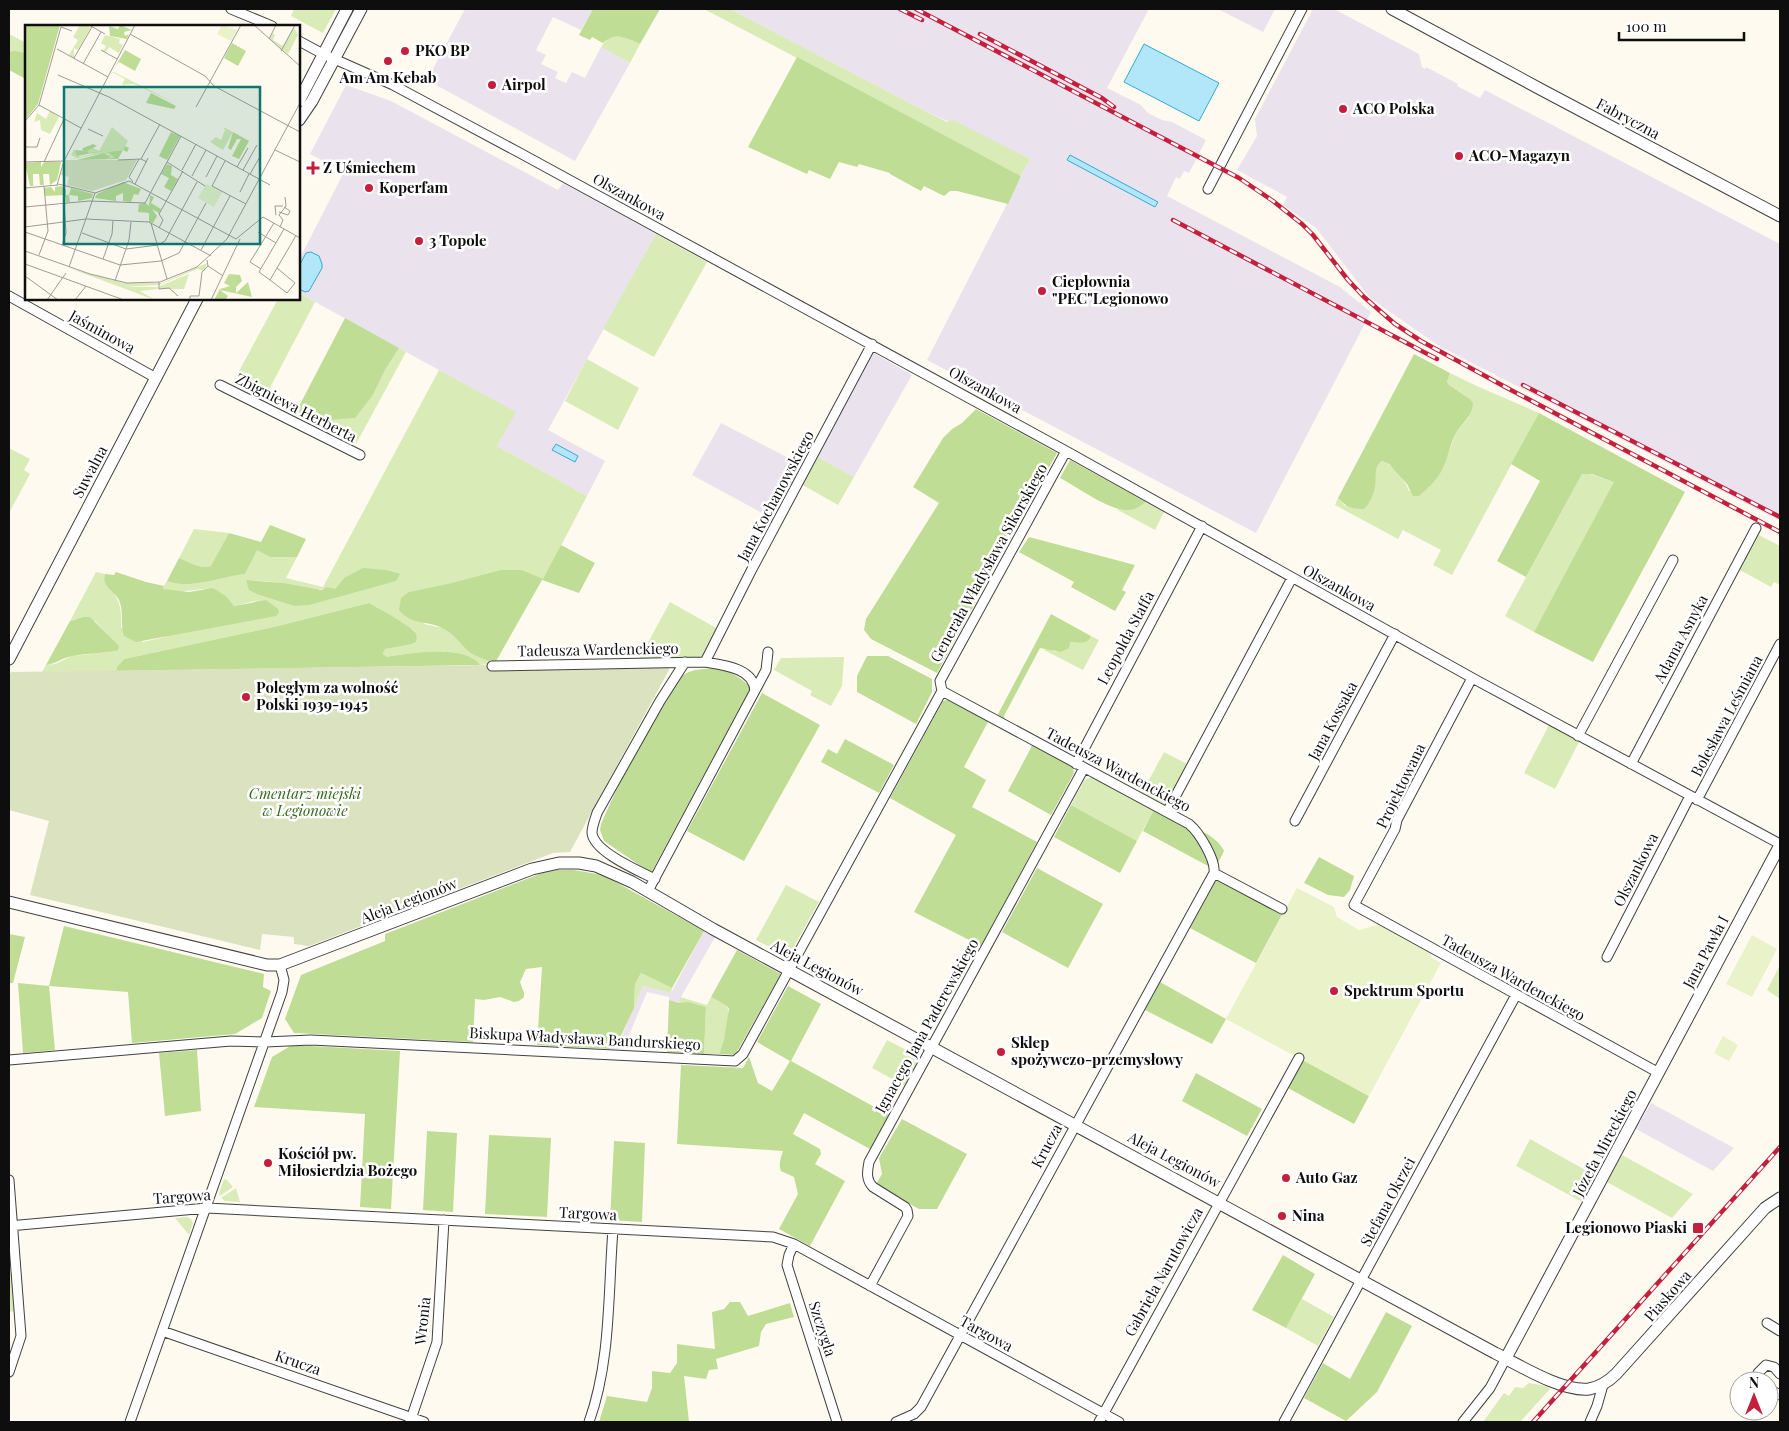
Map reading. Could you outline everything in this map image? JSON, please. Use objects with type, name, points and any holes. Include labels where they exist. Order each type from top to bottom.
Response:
[{"type":"street","points":[[231,9],[270,25]]},
{"type":"street","points":[[300,119],[312,101],[347,9]]},
{"type":"street","points":[[300,100],[361,9]]},
{"type":"street","points":[[1208,189],[1302,9]]},
{"type":"street","name":"Fabryczna","points":[[1392,9],[1780,216]]},
{"type":"street","points":[[300,42],[329,57]]},
{"type":"street","name":"Olszankowa","points":[[329,57],[424,101],[1066,450],[1472,678],[1780,844]]},
{"type":"street","name":"Jaśminowa","points":[[9,296],[156,378]]},
{"type":"street","name":"Suwalna","points":[[9,659],[196,300]]},
{"type":"street","name":"Jana Kochanowskiego","points":[[705,662],[751,571],[872,344]]},
{"type":"street","name":"Zbigniewa Herberta","points":[[220,385],[360,455]]},
{"type":"street","name":"Generała Władysława Sikorskiego","points":[[942,690],[940,681],[1066,450]]},
{"type":"street","name":"Leopolda Staffa","points":[[1080,766],[1202,526]]},
{"type":"street","name":"Adama Asnyka","points":[[1630,764],[1756,528]]},
{"type":"street","points":[[1578,736],[1673,560]]},
{"type":"street","points":[[1167,812],[1292,578]]},
{"type":"street","name":"Jana Kossaka","points":[[1295,821],[1395,634]]},
{"type":"street","name":"Bolesława Leśmiana","points":[[1693,798],[1780,644]]},
{"type":"street","points":[[648,891],[766,670],[768,652]]},
{"type":"street","points":[[655,879],[602,850],[593,836],[593,824],[660,701],[685,662]]},
{"type":"street","name":"Tadeusza Wardenckiego","points":[[492,666],[705,662],[722,665],[744,673],[754,683],[755,691]]},
{"type":"street","name":"Projektowana","points":[[1354,905],[1472,678]]},
{"type":"street","name":"Tadeusza Wardenckiego","points":[[942,690],[1192,826],[1200,836],[1214,864],[1214,873]]},
{"type":"street","name":"Biskupa Władysława Bandurskiego","points":[[9,1060],[231,1041],[336,1040],[735,1061],[743,1054],[790,970],[942,690]]},
{"type":"street","name":"Ignacego Jana Paderewskiego","points":[[870,1286],[908,1216],[905,1207],[873,1188],[869,1183],[867,1174],[869,1162],[932,1048],[1080,766]]},
{"type":"street","name":"Olszankowa","points":[[1607,957],[1693,798]]},
{"type":"street","name":"Jana Pawła I","points":[[1659,1073],[1780,844]]},
{"type":"street","name":"Aleja Legionów","points":[[9,902],[267,965],[280,965],[520,873],[551,864],[566,862],[591,864],[617,874],[713,929],[1506,1358],[1565,1386],[1588,1389],[1603,1385]]},
{"type":"street","points":[[1214,873],[1282,909]]},
{"type":"street","name":"Krucza","points":[[896,1422],[914,1414],[921,1406],[1214,873]]},
{"type":"street","name":"Tadeusza Wardenckiego","points":[[1354,905],[1659,1073]]},
{"type":"street","points":[[130,1422],[283,989],[284,976],[280,965]]},
{"type":"street","name":"Stefana Okrzei","points":[[1284,1422],[1516,995]]},
{"type":"street","name":"Gabriela Narutowicza","points":[[1099,1422],[1218,1202],[1299,1058]]},
{"type":"street","name":"Józefa Mireckiego","points":[[1506,1358],[1659,1073]]},
{"type":"street","points":[[9,1180],[21,1336],[9,1372]]},
{"type":"street","name":"Piaskowa","points":[[1603,1385],[1638,1352],[1765,1208],[1780,1198]]},
{"type":"street","name":"Targowa","points":[[11,1225],[207,1208],[773,1237],[794,1244],[1119,1422]]},
{"type":"street","name":"Wronia","points":[[411,1420],[437,1342],[444,1220]]},
{"type":"street","points":[[589,1422],[599,1393],[604,1354],[609,1313],[613,1229]]},
{"type":"street","name":"Szczygla","points":[[794,1244],[787,1265],[838,1422]]},
{"type":"street","points":[[1767,1323],[1780,1331]]},
{"type":"street","name":"Krucza","points":[[162,1331],[411,1420],[424,1422]]},
{"type":"street","points":[[1463,1422],[1490,1388],[1506,1358]]},
{"type":"street","points":[[1760,1371],[1766,1365],[1774,1367],[1777,1371]]},
{"type":"street","points":[[1590,1422],[1603,1385]]},
{"type":"shaded area","points":[[465,9],[593,9],[581,30],[553,17],[536,50],[546,55],[541,64],[558,72],[555,78],[566,83],[572,72],[585,78],[601,47],[630,63],[575,161],[427,80]]},
{"type":"shaded area","points":[[730,9],[1149,9],[1107,88],[1141,105],[1148,113],[1162,120],[1172,122],[1206,140],[1189,173],[1184,171],[1180,179],[1176,177],[1167,196],[1340,287],[1371,312],[1256,533],[927,360],[1030,159],[923,110]]},
{"type":"shaded area","points":[[1218,9],[1275,9],[1263,32]]},
{"type":"shaded area","points":[[1313,9],[1334,9],[1419,54],[1422,67],[1425,69],[1426,67],[1458,84],[1457,86],[1480,98],[1485,90],[1780,244],[1780,521],[1439,346],[1370,298],[1316,228],[1283,205],[1287,197],[1237,170],[1257,136],[1255,119]]},
{"type":"shaded area","points":[[346,85],[391,101],[558,190],[563,183],[656,234],[548,430],[605,461],[587,496],[497,446],[515,412],[300,294],[300,258],[344,172],[310,154]]},
{"type":"shaded area","points":[[872,352],[912,375],[854,477],[816,456]]},
{"type":"shaded area","points":[[721,423],[804,466],[785,497],[785,504],[777,521],[692,475]]},
{"type":"shaded area","points":[[704,931],[715,937],[679,1003],[669,1000],[669,997],[647,992],[627,1040],[626,1049],[610,1049],[612,1040],[620,1040],[643,986],[671,993]]},
{"type":"shaded area","points":[[1651,1103],[1734,1148],[1713,1171],[1636,1129]]},
{"type":"green space","points":[[294,9],[336,9],[323,33],[291,16]]},
{"type":"green space","points":[[593,9],[660,9],[640,44],[617,36],[603,43],[592,37],[590,40],[579,35]]},
{"type":"green space","points":[[704,9],[730,9],[947,122],[953,120],[1030,159],[1021,176]]},
{"type":"green space","points":[[9,34],[25,42],[25,53],[9,52]]},
{"type":"green space","points":[[612,36],[625,37],[640,44],[630,63],[601,47]]},
{"type":"green space","points":[[9,52],[25,53],[25,78],[9,70]]},
{"type":"green space","points":[[797,57],[1021,176],[1008,204],[957,191],[950,191],[944,196],[924,186],[921,191],[890,173],[859,164],[857,167],[839,162],[830,179],[809,170],[807,174],[748,147]]},
{"type":"green space","points":[[656,234],[707,262],[654,357],[603,329]]},
{"type":"green space","points":[[300,294],[315,302],[264,399],[232,384],[277,300],[300,300]]},
{"type":"green space","points":[[345,318],[399,348],[385,370],[373,395],[355,418],[325,420],[320,426],[295,414]]},
{"type":"green space","points":[[399,348],[406,352],[356,444],[320,426],[325,420],[355,417],[373,395],[385,370]]},
{"type":"green space","points":[[1414,354],[1450,373],[1447,382],[1470,399],[1473,403],[1471,412],[1456,433],[1440,474],[1419,496],[1413,496],[1407,484],[1389,464],[1382,461],[1376,469],[1375,487],[1368,504],[1364,509],[1350,507],[1338,498]]},
{"type":"green space","points":[[587,359],[639,388],[618,430],[565,401]]},
{"type":"green space","points":[[439,370],[516,412],[497,446],[587,496],[543,580],[522,570],[409,592],[424,624],[443,628],[455,635],[467,649],[495,663],[480,665],[473,658],[450,652],[423,652],[387,657],[383,654],[385,649],[399,645],[415,631],[369,603],[278,626],[124,659],[116,671],[42,672],[46,665],[55,664],[72,656],[110,652],[108,635],[95,621],[76,619],[70,621],[96,572],[105,574],[104,578],[118,600],[121,611],[121,627],[143,642],[165,637],[259,600],[234,606],[227,597],[203,589],[176,592],[162,589],[167,581],[196,584],[245,574],[257,549],[270,557],[297,557],[286,578],[323,587]],"holes":[[[344,578],[396,581],[294,606],[259,595],[246,581],[268,581],[313,589],[335,589]]]},
{"type":"green space","points":[[1450,373],[1539,413],[1452,575],[1433,565],[1441,550],[1403,530],[1398,539],[1335,505],[1338,498],[1345,506],[1375,486],[1377,469],[1382,461],[1398,473],[1409,491],[1428,488],[1442,470],[1456,433],[1469,417],[1470,399],[1449,385],[1447,382]]},
{"type":"green space","points":[[976,409],[1057,453],[937,673],[871,639],[864,630],[866,619],[939,503],[913,487],[943,438]]},
{"type":"green space","points":[[1539,413],[1685,492],[1593,662],[1534,632],[1614,482],[1592,474],[1582,474],[1526,577],[1497,561],[1540,481],[1511,464]]},
{"type":"green space","points":[[9,448],[30,459],[24,470],[30,474],[9,513]]},
{"type":"green space","points":[[816,456],[854,477],[838,505],[801,484]]},
{"type":"green space","points":[[1070,460],[1146,502],[1135,509],[1128,510],[1112,507],[1094,498],[1060,478]]},
{"type":"green space","points":[[1587,473],[1615,482],[1534,632],[1505,616],[1582,474]]},
{"type":"green space","points":[[1146,502],[1164,512],[1155,530],[1116,509],[1131,508]]},
{"type":"green space","points":[[270,525],[306,539],[297,557],[270,557],[257,550],[245,574],[196,584],[167,581],[179,558],[199,566],[211,566],[229,533],[261,542]]},
{"type":"green space","points":[[194,529],[229,533],[212,566],[199,566],[179,558]]},
{"type":"green space","points":[[1757,534],[1780,546],[1780,585],[1774,582],[1771,587],[1738,569]]},
{"type":"green space","points":[[1029,537],[1135,565],[1122,590],[1126,592],[1115,611],[1071,587],[1074,582],[1019,552]]},
{"type":"green space","points":[[561,545],[595,563],[579,593],[542,580],[495,663],[480,658],[467,650],[454,636],[444,629],[415,621],[399,610],[401,598],[409,592],[501,570],[522,570],[543,579]]},
{"type":"green space","points":[[363,568],[386,570],[400,574],[396,581],[309,605],[294,606],[249,590],[246,580],[283,583],[322,590],[327,587],[335,589],[344,578]]},
{"type":"green space","points":[[116,572],[164,586],[163,589],[189,592],[213,588],[227,597],[234,606],[266,600],[278,609],[279,613],[276,616],[136,642],[124,636],[119,600],[105,582],[105,574],[114,575]]},
{"type":"green space","points":[[670,602],[718,629],[702,659],[638,661]]},
{"type":"green space","points":[[369,603],[406,625],[414,631],[417,637],[416,642],[411,644],[385,649],[383,654],[387,657],[423,652],[450,652],[473,658],[480,665],[116,671],[124,659],[278,626]]},
{"type":"green space","points":[[1051,614],[1091,636],[1085,642],[1070,642],[1069,648],[1061,652],[1040,648],[1004,716],[1005,719],[997,716]]},
{"type":"green space","points":[[90,617],[119,646],[118,650],[69,657],[46,665],[70,621]]},
{"type":"green space","points":[[1091,636],[1099,640],[1083,670],[1044,650],[1047,648],[1056,652],[1070,642],[1085,642]]},
{"type":"green space","points":[[867,656],[888,656],[932,679],[932,692],[916,724],[857,692],[857,676]]},
{"type":"green space","points":[[844,657],[842,686],[831,706],[810,695],[812,691],[774,670],[781,658]]},
{"type":"green space","name":"Cmentarz miejski w Legionowie","points":[[488,665],[488,670],[669,666],[669,670],[570,852],[553,853],[309,946],[294,944],[294,937],[262,934],[260,950],[30,895],[49,821],[9,810],[9,676],[11,672]]},
{"type":"green space","points":[[718,668],[732,673],[751,687],[651,873],[604,841],[600,830],[601,824],[632,759],[662,702],[675,682],[689,672]]},
{"type":"green space","points":[[762,693],[820,725],[744,861],[687,831]]},
{"type":"green space","points":[[950,699],[989,720],[964,767],[986,780],[972,807],[1037,842],[981,946],[914,912],[956,835],[890,798],[943,701]]},
{"type":"green space","points":[[1549,725],[1579,742],[1555,789],[1524,773]]},
{"type":"green space","points":[[845,739],[894,765],[879,793],[821,762],[828,749],[837,754]]},
{"type":"green space","points":[[1033,744],[1072,765],[1074,773],[1051,815],[1008,791]]},
{"type":"green space","points":[[1164,752],[1189,765],[1168,807],[1142,793]]},
{"type":"green space","points":[[1094,777],[1154,809],[1137,841],[1071,805],[1085,779]]},
{"type":"green space","points":[[1071,805],[1137,841],[1120,873],[1054,837]]},
{"type":"green space","points":[[1154,809],[1191,829],[1208,858],[1208,866],[1143,831]]},
{"type":"green space","points":[[1202,831],[1220,844],[1224,851],[1218,863]]},
{"type":"green space","points":[[1319,857],[1354,876],[1350,890],[1344,897],[1328,895],[1304,883]]},
{"type":"green space","points":[[1037,868],[1103,904],[1068,968],[1002,932]]},
{"type":"green space","points":[[557,870],[574,870],[603,875],[704,931],[672,988],[641,973],[635,984],[634,1008],[619,1040],[612,1040],[610,1049],[537,1045],[542,967],[526,969],[520,982],[524,997],[519,1001],[514,1002],[500,997],[484,1000],[475,999],[473,1042],[294,1033],[285,1019],[301,975],[385,941],[385,934],[542,873]]},
{"type":"green space","points":[[1217,879],[1283,913],[1256,963],[1190,928]]},
{"type":"green space","points":[[786,885],[819,902],[788,957],[756,940]]},
{"type":"green space","name":"Spektrum Sportu","points":[[1297,888],[1334,907],[1337,917],[1359,930],[1380,924],[1429,951],[1432,958],[1441,963],[1369,1096],[1226,1019]]},
{"type":"green space","points":[[64,926],[264,974],[263,987],[271,991],[262,1018],[235,1034],[132,1043],[128,992],[49,986]]},
{"type":"green space","points":[[9,934],[25,937],[13,983],[9,983]]},
{"type":"green space","points":[[1752,935],[1777,949],[1752,997],[1726,984]]},
{"type":"green space","points":[[737,950],[781,974],[735,1055],[719,1054],[724,1039],[729,1009],[711,997]]},
{"type":"green space","points":[[1780,965],[1780,999],[1767,990]]},
{"type":"green space","points":[[641,973],[672,988],[671,993],[643,986],[634,1008],[635,984]]},
{"type":"green space","points":[[1160,982],[1226,1019],[1212,1044],[1145,1010]]},
{"type":"green space","points":[[18,983],[49,986],[55,1050],[23,1053]]},
{"type":"green space","points":[[788,986],[821,1004],[791,1061],[889,1115],[870,1149],[804,1113],[793,1134],[820,1149],[821,1154],[815,1164],[845,1181],[810,1246],[779,1229],[798,1194],[794,1177],[781,1171],[780,1163],[783,1151],[677,1144],[681,1065],[743,1068],[749,1057],[758,1083],[772,1091],[790,1061],[757,1042]]},
{"type":"green space","points":[[680,997],[707,1005],[711,997],[727,1006],[729,1014],[726,1032],[719,1054],[704,1054],[706,1007],[679,1003]]},
{"type":"green space","points":[[669,1000],[679,1003],[688,1002],[706,1007],[704,1054],[667,1052]]},
{"type":"green space","points":[[1723,1036],[1738,1045],[1729,1061],[1714,1053]]},
{"type":"green space","points":[[887,1040],[920,1057],[905,1086],[872,1068]]},
{"type":"green space","points":[[292,1045],[400,1051],[391,1209],[360,1207],[365,1114],[254,1107],[272,1057]]},
{"type":"green space","points":[[197,1050],[201,1111],[165,1116],[159,1053]]},
{"type":"green space","points":[[1303,1060],[1369,1096],[1354,1124],[1288,1088]]},
{"type":"green space","points":[[1196,1073],[1262,1109],[1247,1136],[1182,1101]]},
{"type":"green space","points":[[902,1119],[967,1154],[937,1209],[919,1209],[875,1186],[882,1174],[879,1158]]},
{"type":"green space","points":[[427,1131],[457,1133],[453,1212],[423,1210]]},
{"type":"green space","points":[[489,1135],[551,1138],[547,1217],[485,1214]]},
{"type":"green space","points":[[1530,1139],[1596,1176],[1582,1202],[1516,1166]]},
{"type":"green space","points":[[614,1141],[645,1143],[642,1222],[610,1220]]},
{"type":"green space","points":[[1622,1155],[1693,1194],[1672,1218],[1607,1182]]},
{"type":"green space","points":[[224,1179],[233,1187],[220,1196],[219,1193]]},
{"type":"green space","points":[[236,1188],[240,1202],[225,1201],[221,1198]]},
{"type":"green space","points":[[187,1217],[193,1223],[189,1235],[175,1218]]},
{"type":"green space","points":[[1283,1255],[1315,1274],[1286,1328],[1252,1310]]},
{"type":"green space","points":[[9,1272],[11,1272],[15,1311],[9,1312]]},
{"type":"green space","points":[[1302,1299],[1334,1317],[1318,1346],[1286,1328]]},
{"type":"green space","points":[[730,1302],[740,1302],[748,1316],[790,1303],[794,1317],[766,1324],[761,1332],[759,1346],[716,1359],[718,1369],[709,1370],[706,1379],[684,1376],[689,1422],[599,1422],[607,1396],[647,1402],[652,1388],[652,1371],[670,1373],[677,1363],[677,1344],[715,1349],[712,1312],[724,1309]]},
{"type":"green space","points":[[1386,1312],[1412,1326],[1377,1392],[1346,1421],[1304,1398],[1323,1363],[1350,1379]]},
{"type":"green space","points":[[1529,1383],[1546,1386],[1550,1389],[1520,1422],[1483,1422],[1504,1393],[1509,1396],[1515,1387],[1523,1388]]},
{"type":"water","points":[[1144,44],[1219,83],[1199,121],[1124,82]]},
{"type":"water","points":[[1070,155],[1158,202],[1155,207],[1067,160]]},
{"type":"water","points":[[311,252],[319,256],[322,268],[309,291],[305,292],[300,290],[300,264],[306,253]]},
{"type":"water","points":[[556,444],[578,456],[575,462],[552,450]]},
{"type":"railway","points":[[900,9],[922,20]]},
{"type":"railway","points":[[916,9],[1239,178],[1302,224],[1313,235],[1348,280],[1395,324],[1421,341],[1509,389],[1780,532]]},
{"type":"railway","points":[[980,34],[1102,98],[1114,107]]},
{"type":"railway","points":[[1173,220],[1437,359]]},
{"type":"railway","points":[[1523,385],[1780,517]]},
{"type":"railway","points":[[1533,1422],[1780,1147]]},
{"type":"place","name":"PKO BP","points":[[405,51]]},
{"type":"place","name":"Am Am Kebab","points":[[388,61]]},
{"type":"place","name":"Airpol","points":[[492,85]]},
{"type":"place","name":"ACO Polska","points":[[1343,109]]},
{"type":"place","name":"ACO-Magazyn","points":[[1459,156]]},
{"type":"place","name":"Z Uśmiechem","points":[[313,168]]},
{"type":"place","name":"Koperfam","points":[[369,188]]},
{"type":"place","name":"3 Topole","points":[[419,241]]},
{"type":"place","name":"Ciepłownia \"PEC\"Legionowo","points":[[1042,291]]},
{"type":"place","name":"Poległym za wolność Polski 1939-1945","points":[[246,697]]},
{"type":"place","name":"Spektrum Sportu","points":[[1334,991]]},
{"type":"place","name":"Sklep spożywczo-przemysłowy","points":[[1001,1052]]},
{"type":"place","name":"Kościół pw. Miłosierdzia Bożego","points":[[268,1163]]},
{"type":"place","name":"Auto Gaz","points":[[1286,1178]]},
{"type":"place","name":"Nina","points":[[1282,1216]]},
{"type":"place","name":"Legionowo Piaski","points":[[1698,1228]]}]
